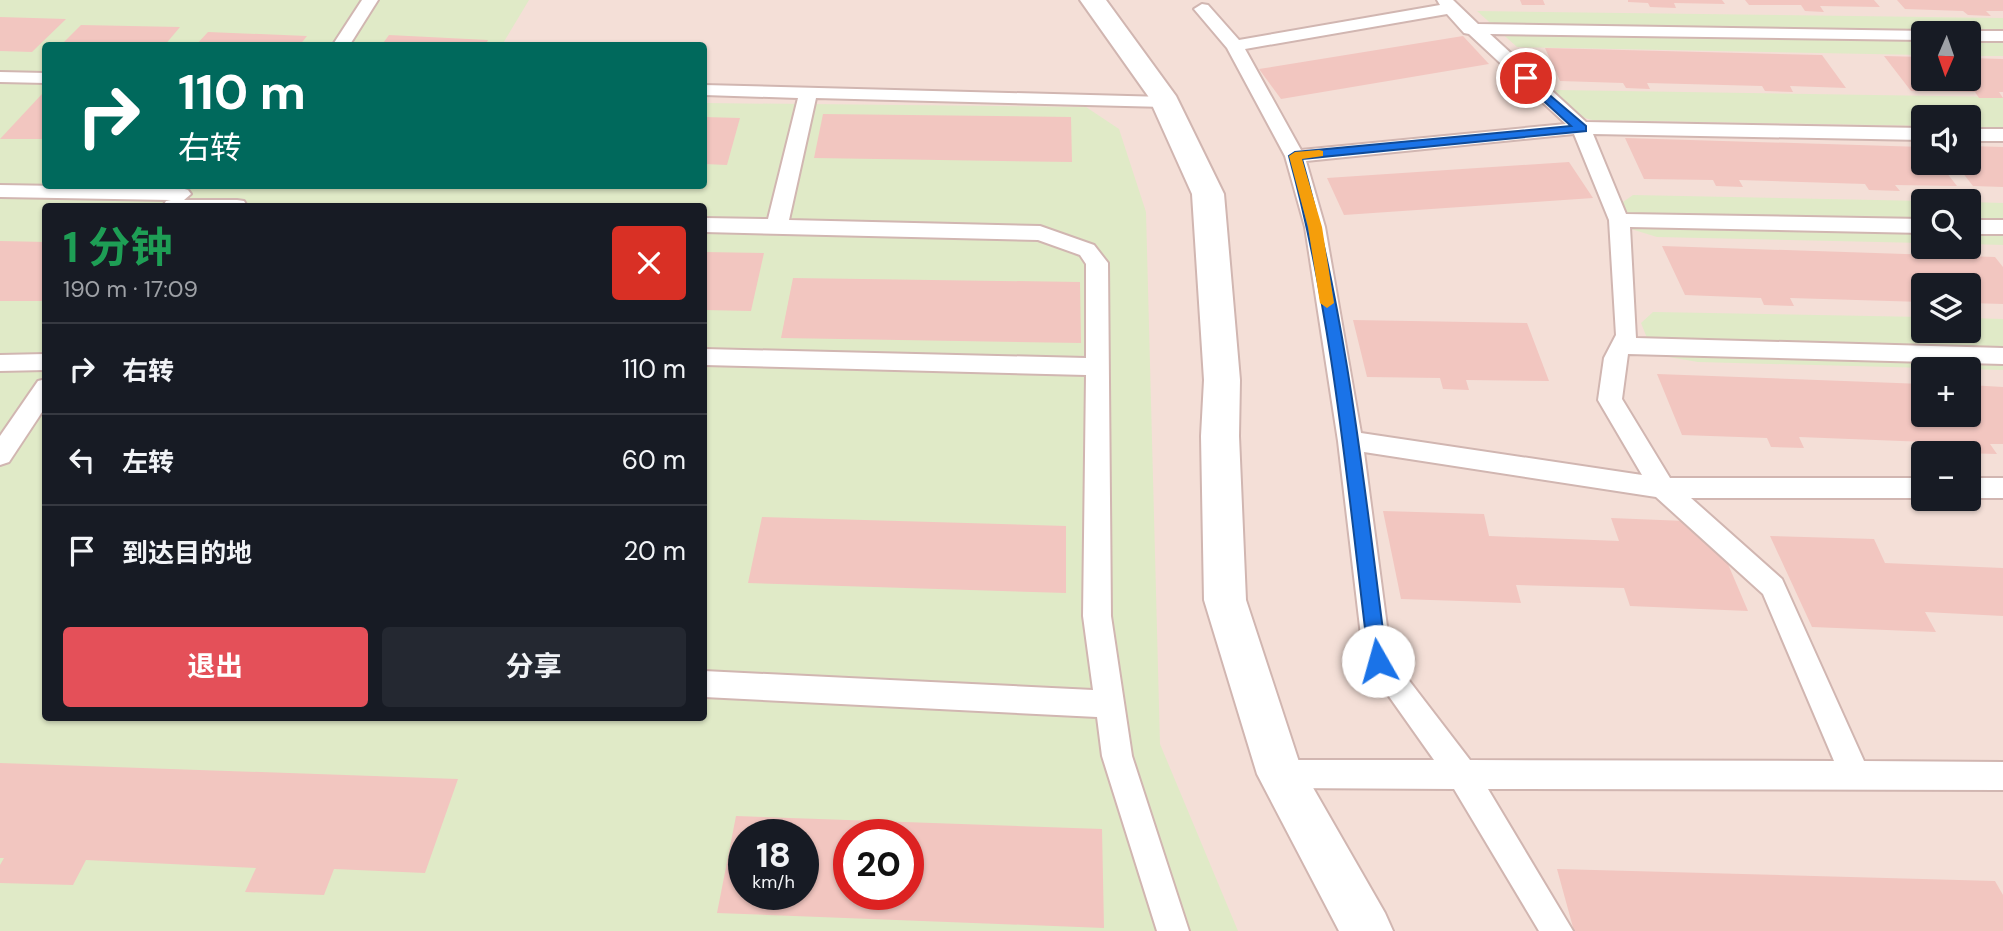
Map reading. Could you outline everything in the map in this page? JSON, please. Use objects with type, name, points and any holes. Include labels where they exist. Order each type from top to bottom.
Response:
[{"type":"street","points":[[1093,0],[1165,102],[1208,194],[1222,380],[1220,436],[1225,600],[1280,774],[1367,931]]},
{"type":"lane","points":[[343,42],[370,0]]},
{"type":"lane","points":[[1235,46],[1448,4],[1470,29],[1581,128],[1619,220],[1628,335],[1615,358],[1610,400],[1663,488],[1773,587],[1855,775]]},
{"type":"lane","points":[[1202,9],[1235,46],[1295,156],[1315,227],[1350,441],[1378,661],[1462,774],[1557,931]]},
{"type":"lane","points":[[1470,29],[1911,35]]},
{"type":"lane","points":[[1981,36],[2003,36]]},
{"type":"lane","points":[[0,77],[42,78]]},
{"type":"lane","points":[[707,90],[1165,102]]},
{"type":"lane","points":[[777,226],[808,93]]},
{"type":"lane","points":[[1295,156],[1581,128],[1911,134]]},
{"type":"lane","points":[[1981,135],[2003,135]]},
{"type":"lane","points":[[0,191],[178,198],[215,203]]},
{"type":"lane","points":[[1619,220],[1911,226]]},
{"type":"lane","points":[[707,225],[1040,233],[1087,250],[1097,263],[1097,616],[1117,756],[1173,931]]},
{"type":"lane","points":[[1981,227],[2003,227]]},
{"type":"lane","points":[[1622,346],[2003,356]]},
{"type":"lane","points":[[707,357],[1097,367]]},
{"type":"lane","points":[[0,363],[42,362]]},
{"type":"lane","points":[[0,455],[42,393]]},
{"type":"lane","points":[[1350,441],[1663,488],[1911,488]]},
{"type":"lane","points":[[1981,488],[2003,488]]},
{"type":"lane","points":[[707,684],[1109,704]]},
{"type":"lane","points":[[1280,774],[2003,776]]},
{"type":"shaded area","points":[[0,0],[2003,0],[2003,931],[0,931]]},
{"type":"green space","points":[[0,0],[529,0],[504,42],[42,42],[42,189],[707,189],[707,103],[1086,107],[1119,129],[1146,212],[1160,744],[1238,931],[0,931]]},
{"type":"green space","points":[[1477,11],[2003,18],[2003,56],[1981,56],[1981,21],[1911,21],[1911,55],[1517,47]]},
{"type":"green space","points":[[1556,90],[2003,97],[2003,128],[1981,127],[1981,105],[1911,105],[1911,126],[1592,120],[1580,116],[1551,93]]},
{"type":"green space","points":[[1633,195],[1911,201],[1911,243],[1657,237],[1631,229],[1620,204]]},
{"type":"green space","points":[[1981,202],[2003,203],[2003,245],[1981,244]]},
{"type":"green space","points":[[1653,312],[1911,317],[1911,343],[1981,343],[1981,318],[2003,319],[2003,370],[1981,369],[1981,357],[1911,357],[1911,368],[1698,362],[1663,356],[1647,338],[1641,323]]},
{"type":"building","points":[[1520,0],[1543,0],[1545,5],[1522,5]]},
{"type":"building","points":[[1628,0],[1722,0],[1725,4],[1674,3],[1676,8],[1650,7],[1648,3]]},
{"type":"building","points":[[1745,0],[1874,0],[1880,7],[1820,6],[1824,12],[1805,11],[1801,5],[1749,5]]},
{"type":"building","points":[[1897,0],[2003,0],[2003,11],[1986,11],[1991,16],[1968,15],[1963,11],[1905,9]]},
{"type":"building","points":[[0,17],[66,19],[32,52],[0,51]]},
{"type":"building","points":[[81,25],[180,27],[167,42],[64,42]]},
{"type":"building","points":[[208,32],[307,36],[302,42],[199,42]]},
{"type":"building","points":[[389,35],[488,40],[487,42],[384,42]]},
{"type":"building","points":[[1463,36],[1489,64],[1281,99],[1259,69]]},
{"type":"building","points":[[1545,48],[1822,55],[1846,88],[1790,86],[1793,92],[1765,91],[1762,86],[1647,83],[1650,89],[1626,88],[1623,83],[1560,81]]},
{"type":"building","points":[[1884,56],[1911,57],[1911,91]]},
{"type":"building","points":[[1981,58],[2003,59],[2003,92],[1999,92],[2003,98],[1979,98],[1975,92],[1911,91],[1981,91]]},
{"type":"building","points":[[42,94],[42,139],[0,139]]},
{"type":"building","points":[[823,114],[1071,117],[1072,162],[814,158]]},
{"type":"building","points":[[707,117],[740,118],[727,165],[707,164]]},
{"type":"building","points":[[1625,138],[1911,147],[1911,175],[1948,175],[1957,186],[1895,185],[1900,191],[1869,190],[1865,184],[1739,180],[1743,187],[1716,186],[1713,180],[1644,179]]},
{"type":"building","points":[[1981,146],[2003,147],[2003,187],[1973,186],[1964,175],[1981,175]]},
{"type":"building","points":[[1569,162],[1593,198],[1344,215],[1327,178]]},
{"type":"building","points":[[0,241],[42,242],[42,301],[0,301]]},
{"type":"building","points":[[1662,246],[1911,254],[1911,259],[1995,257],[2003,267],[2003,304],[1981,303],[1981,273],[1911,273],[1911,302],[1790,298],[1794,306],[1764,305],[1761,298],[1685,295]]},
{"type":"building","points":[[707,252],[764,253],[751,311],[707,310]]},
{"type":"building","points":[[793,278],[1080,282],[1081,343],[781,338]]},
{"type":"building","points":[[1353,320],[1527,323],[1549,381],[1466,380],[1469,390],[1443,389],[1440,378],[1367,377]]},
{"type":"building","points":[[1657,374],[1911,384],[1911,427],[1981,427],[1981,386],[2003,387],[2003,444],[1990,444],[1997,454],[1981,454],[1981,441],[1799,437],[1804,448],[1771,447],[1767,438],[1682,435]]},
{"type":"building","points":[[1383,511],[1484,514],[1489,536],[1619,541],[1611,518],[1710,522],[1748,611],[1630,606],[1624,588],[1516,585],[1521,603],[1401,599]]},
{"type":"building","points":[[762,517],[1066,526],[1066,593],[748,583]]},
{"type":"building","points":[[1770,536],[1874,539],[1885,563],[2003,568],[2003,616],[1925,612],[1936,632],[1812,627]]},
{"type":"building","points":[[0,763],[458,779],[425,873],[334,869],[324,895],[245,892],[256,868],[86,860],[73,885],[0,883],[0,865],[4,858],[0,858]]},
{"type":"building","points":[[736,816],[833,819],[833,910],[924,910],[924,823],[1102,829],[1104,928],[717,913],[728,857],[728,910],[819,910],[819,819],[735,819]]},
{"type":"building","points":[[1557,869],[1995,881],[2003,895],[2003,931],[1574,931]]},
{"type":"slow traffic","points":[[1319,154],[1295,156],[1315,227],[1327,303]]},
{"type":"route","points":[[1378,661],[1350,441],[1315,227],[1295,156],[1581,128],[1526,78]]}]
